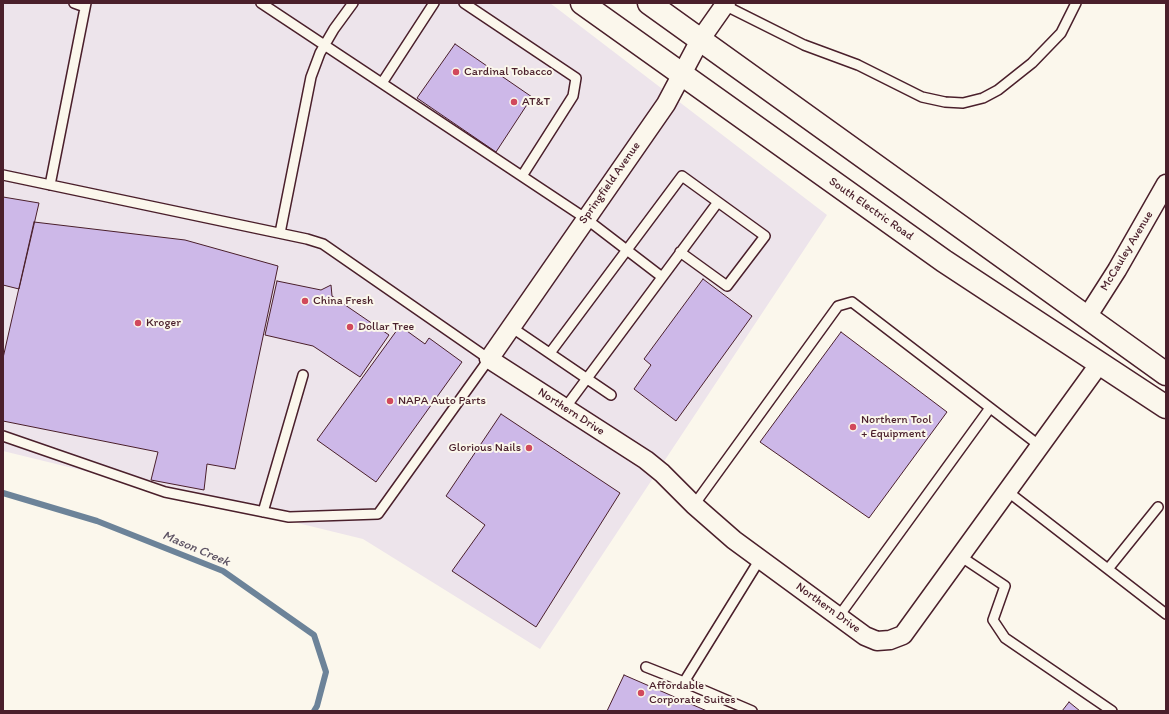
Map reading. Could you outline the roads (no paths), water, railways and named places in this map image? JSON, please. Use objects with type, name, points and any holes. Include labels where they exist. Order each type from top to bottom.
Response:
[{"type":"main road","name":"South Electric Road","points":[[582,3],[944,261],[1166,407]]},
{"type":"main road","points":[[649,3],[1166,374]]},
{"type":"street","name":"Springfield Avenue","points":[[489,359],[666,104],[700,40],[725,4]]},
{"type":"street","name":"McCauley Avenue","points":[[1087,317],[1117,270],[1166,184]]},
{"type":"street","name":"Northern Drive","points":[[489,359],[646,460],[734,540],[865,636],[877,640],[890,640],[903,635],[1100,363]]},
{"type":"lane","points":[[50,185],[85,5],[74,3]]},
{"type":"lane","points":[[261,3],[586,218],[662,277]]},
{"type":"lane","points":[[280,233],[311,77],[320,53],[334,29],[353,3]]},
{"type":"lane","points":[[382,83],[434,3]]},
{"type":"lane","points":[[464,3],[576,78],[573,96],[522,176]]},
{"type":"lane","points":[[725,4],[804,45],[858,65],[922,97],[945,102],[963,103],[983,98],[998,90],[1032,63],[1061,32],[1076,3]]},
{"type":"lane","points":[[3,175],[280,233],[323,244],[489,359],[378,514],[289,517],[166,492],[3,436]]},
{"type":"lane","points":[[550,353],[682,176],[765,236],[727,286],[680,252]]},
{"type":"lane","points":[[565,408],[718,202]]},
{"type":"lane","points":[[694,505],[838,306],[852,302],[1040,446]]},
{"type":"lane","points":[[511,327],[611,395]]},
{"type":"lane","points":[[263,512],[303,374]]},
{"type":"lane","points":[[839,616],[990,408]]},
{"type":"lane","points":[[1007,491],[1166,614]]},
{"type":"lane","points":[[1108,569],[1158,507]]},
{"type":"lane","points":[[960,556],[1005,586],[993,620],[1005,638],[1112,711]]},
{"type":"lane","points":[[684,682],[760,559]]},
{"type":"lane","points":[[646,667],[752,711]]},
{"type":"waterway","name":"Mason Creek","points":[[3,493],[97,521],[223,571],[314,635],[326,672],[317,706],[314,711]]},
{"type":"place","name":"Cardinal Tobacco","points":[[456,72]]},
{"type":"place","name":"AT&T","points":[[514,102]]},
{"type":"place","name":"China Fresh","points":[[305,301]]},
{"type":"place","name":"Kroger","points":[[138,323]]},
{"type":"place","name":"Dollar Tree","points":[[350,327]]},
{"type":"place","name":"NAPA Auto Parts","points":[[390,401]]},
{"type":"place","name":"Northern Tool + Equipment","points":[[853,427]]},
{"type":"place","name":"Glorious Nails","points":[[529,448]]},
{"type":"place","name":"Affordable Corporate Suites","points":[[641,693]]}]
